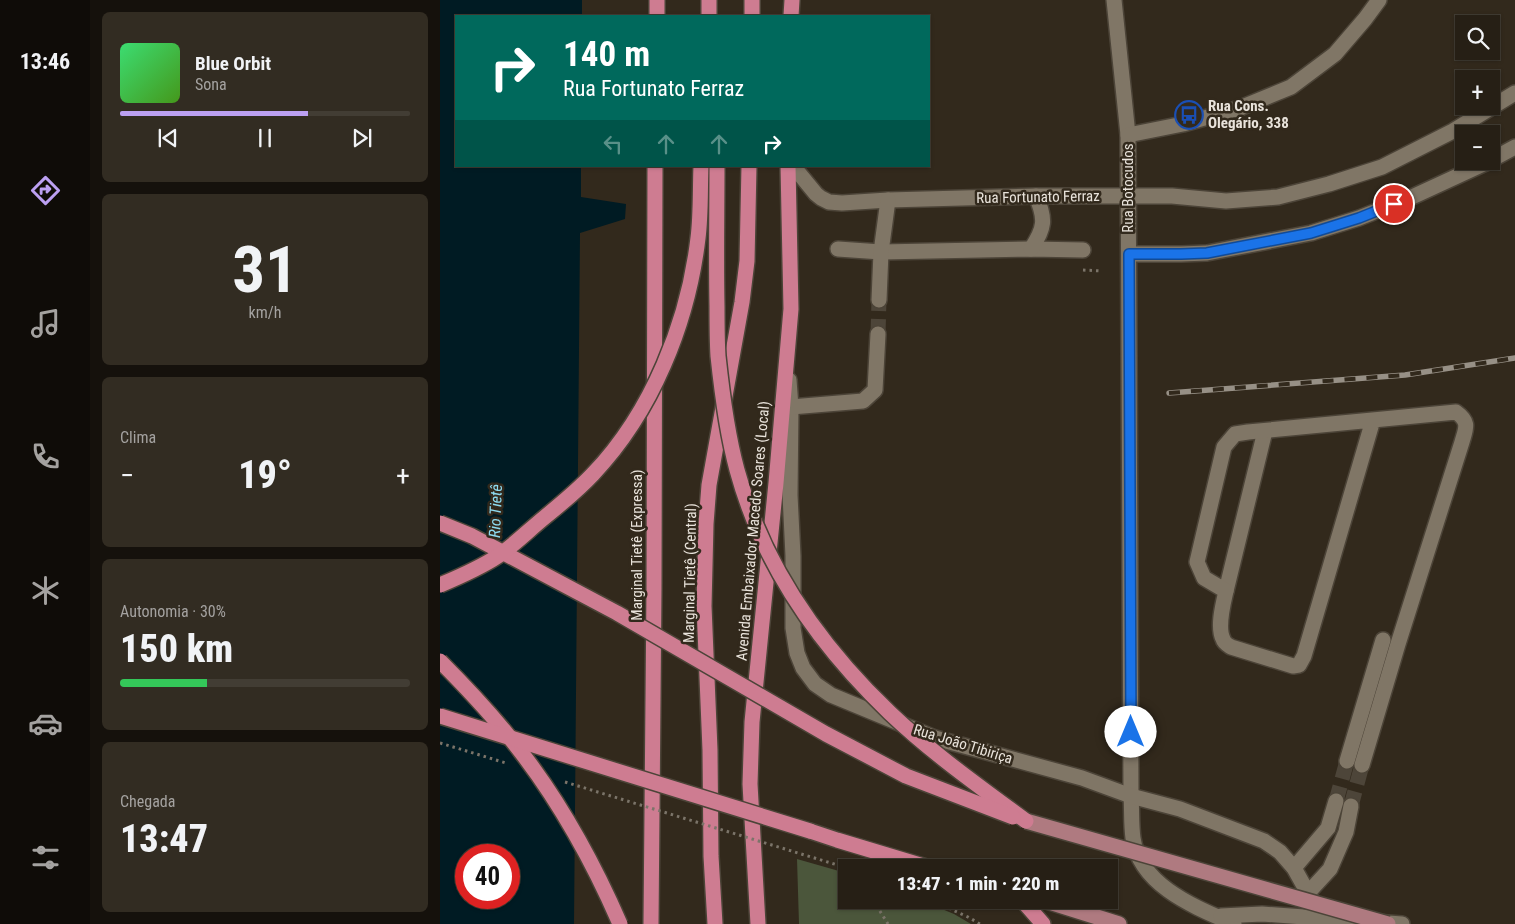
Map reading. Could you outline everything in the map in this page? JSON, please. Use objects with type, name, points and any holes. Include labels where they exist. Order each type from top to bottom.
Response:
[{"type":"highway","points":[[657,0],[657,15]]},
{"type":"highway","points":[[709,0],[709,15]]},
{"type":"highway","points":[[752,0],[752,15]]},
{"type":"highway","points":[[791,15],[792,0]]},
{"type":"highway","name":"Marginal Tietê (Expressa)","points":[[651,924],[655,167]]},
{"type":"highway","points":[[440,585],[462,576],[498,556],[565,501],[594,474],[624,436],[664,365],[678,329],[688,295],[699,238],[701,167]]},
{"type":"highway","points":[[717,167],[718,353],[722,392],[726,423],[737,470],[750,511],[766,548],[785,586],[840,661],[890,713],[932,750],[1026,822]]},
{"type":"highway","name":"Marginal Tietê (Central)","points":[[715,924],[711,856],[710,750],[704,606],[706,524],[709,485],[745,278],[750,167]]},
{"type":"highway","name":"Avenida Embaixador Macedo Soares (Local)","points":[[760,924],[750,784],[752,722],[760,656],[791,309],[788,167]]},
{"type":"highway","points":[[440,523],[472,536],[617,613],[826,734],[906,776],[1026,822]]},
{"type":"highway","points":[[440,661],[464,685],[522,752],[584,849],[620,924]]},
{"type":"highway","points":[[440,716],[900,859]]},
{"type":"highway","points":[[1030,909],[1043,924]]},
{"type":"main road","points":[[1026,822],[1388,924]]},
{"type":"main road","points":[[1071,909],[1118,924]]},
{"type":"street","name":"Rua Botocudos","points":[[1114,0],[1128,135],[1131,796],[1133,840],[1140,858],[1150,874],[1167,890],[1234,924]]},
{"type":"street","points":[[1128,135],[1183,124],[1240,108],[1291,87],[1335,54],[1379,0]]},
{"type":"street","name":"Rua Fortunato Ferraz","points":[[794,167],[821,198],[829,202],[842,203],[1036,196],[1172,196],[1226,201],[1278,197],[1329,184],[1382,167],[1453,131],[1515,93]]},
{"type":"street","points":[[1500,155],[1515,146]]},
{"type":"street","points":[[1129,254],[1207,253],[1311,233],[1359,218],[1412,197],[1470,170]]},
{"type":"street","points":[[1031,249],[1040,236],[1043,224],[1043,217],[1036,196]]},
{"type":"street","points":[[879,300],[881,252],[888,200]]},
{"type":"street","points":[[838,249],[881,252],[1031,249],[1083,250]]},
{"type":"street","points":[[791,407],[863,401],[875,390],[878,334]]},
{"type":"street","name":"Rua João Tibiriça","points":[[788,354],[791,407],[790,495],[793,556],[793,628],[797,653],[803,668],[815,684],[831,695],[935,738],[1082,778],[1131,796],[1180,809],[1264,840],[1280,852],[1294,868],[1324,922]]},
{"type":"street","points":[[1226,592],[1204,578],[1197,562],[1224,447],[1235,434],[1456,412],[1463,417],[1466,426],[1362,765]]},
{"type":"street","points":[[1265,431],[1220,611],[1221,637],[1231,648],[1293,666],[1299,665],[1304,656],[1373,420]]},
{"type":"street","points":[[1347,761],[1383,640]]},
{"type":"street","points":[[1294,868],[1328,828],[1336,801]]},
{"type":"street","points":[[1308,893],[1330,868],[1346,832],[1351,806]]},
{"type":"street","points":[[1217,917],[1262,914],[1324,922],[1402,924]]},
{"type":"path","points":[[1083,270],[1102,271]]},
{"type":"path","points":[[440,743],[512,765]]},
{"type":"path","points":[[557,779],[838,866]]},
{"type":"path","points":[[879,909],[888,924]]},
{"type":"path","points":[[952,909],[980,924]]},
{"type":"green space","points":[[797,859],[838,871],[838,909],[942,909],[971,924],[799,924]]},
{"type":"water","name":"Rio Tietê","points":[[440,0],[582,0],[582,15],[455,15],[455,167],[581,167],[581,197],[626,204],[625,219],[580,233],[574,924],[440,924]]},
{"type":"tunnel","points":[[878,334],[879,300]]},
{"type":"tunnel","points":[[1336,801],[1347,761]]},
{"type":"tunnel","points":[[1351,806],[1362,765]]},
{"type":"railway","points":[[1169,393],[1405,375],[1515,358]]},
{"type":"place","name":"Rua Cons. Olegário, 338","points":[[1189,115]]},
{"type":"route","points":[[1131,732],[1129,254],[1207,253],[1311,233],[1359,218],[1394,204]]}]
